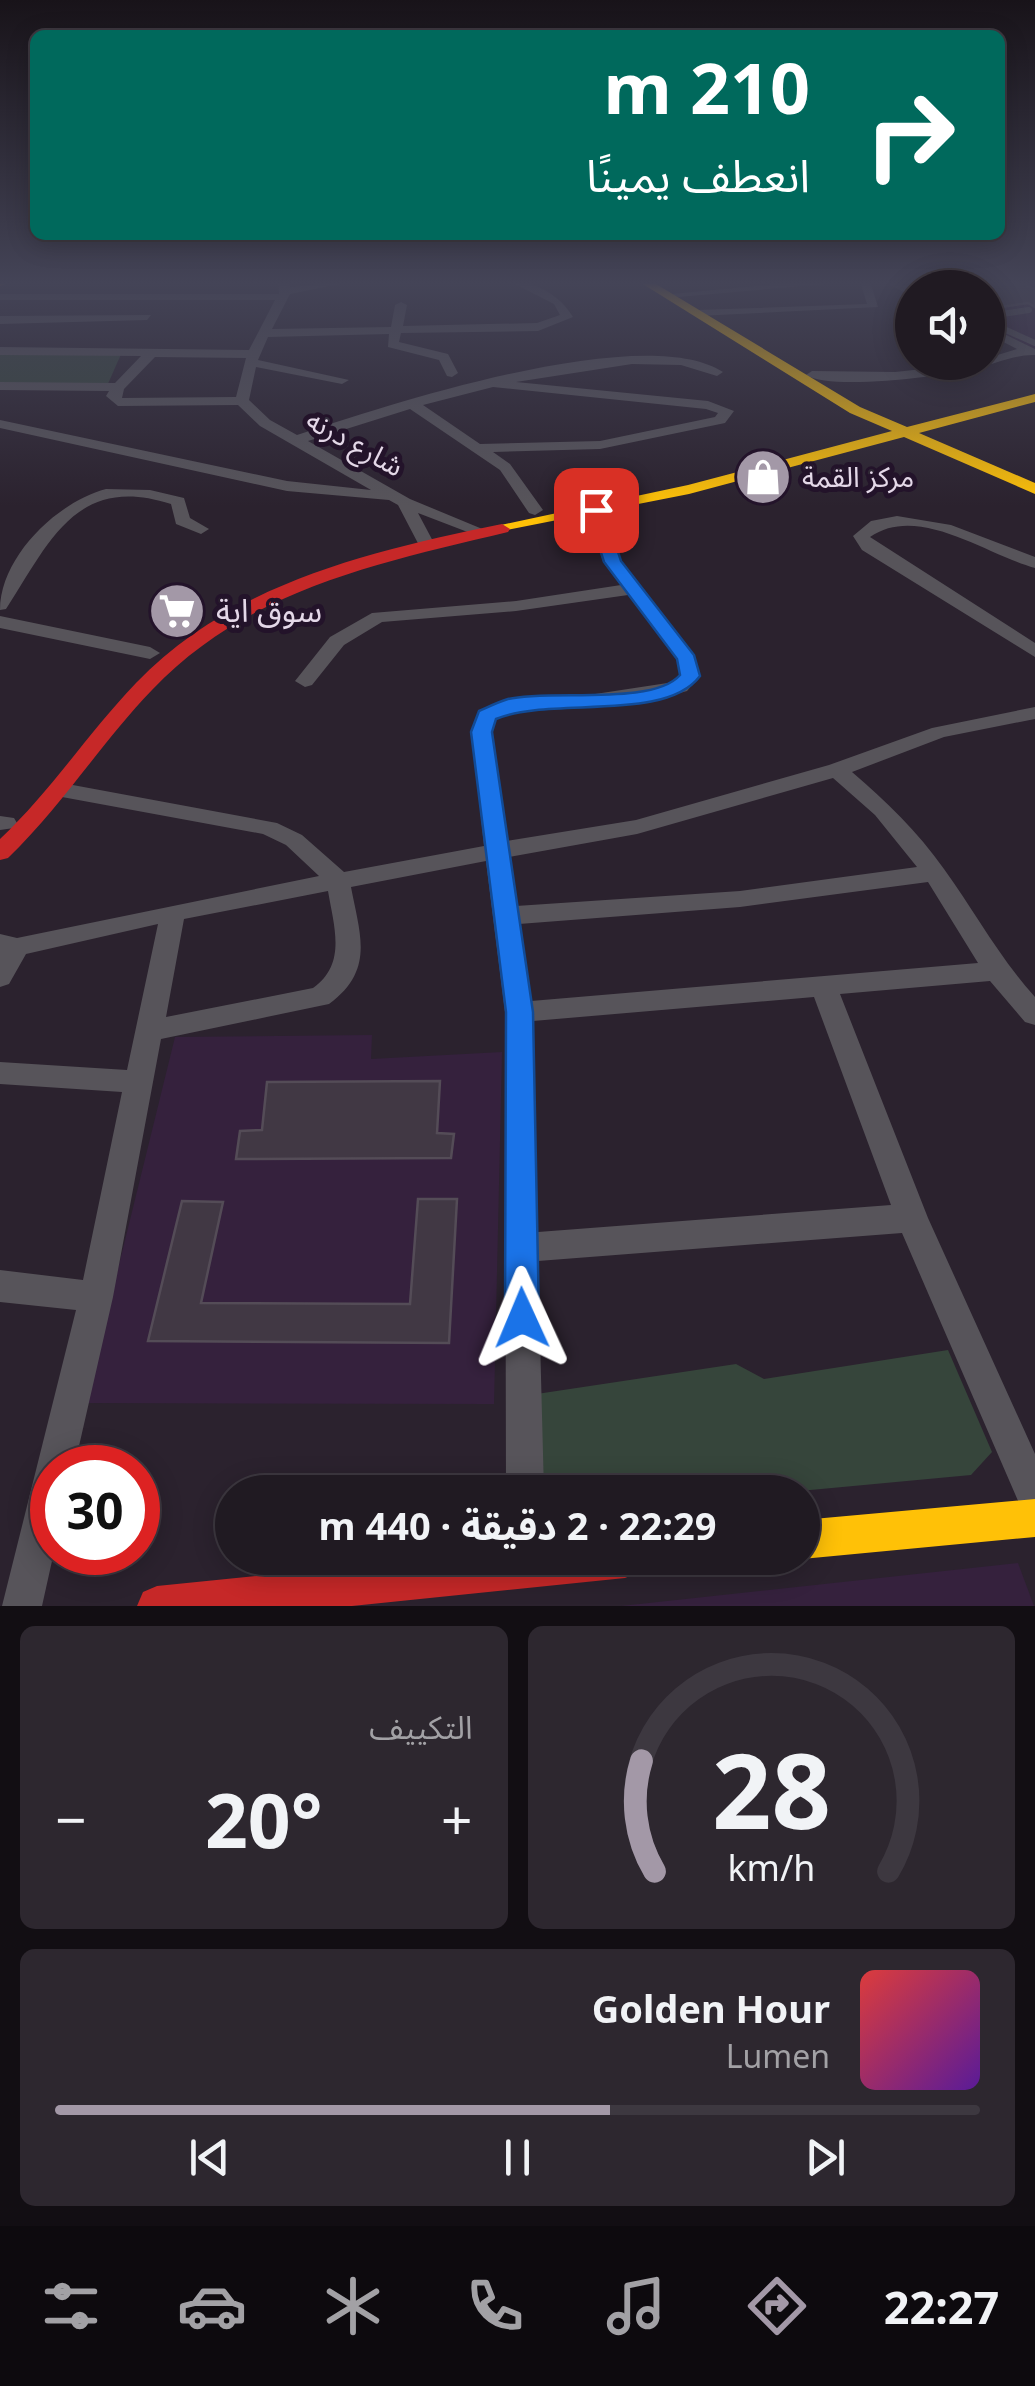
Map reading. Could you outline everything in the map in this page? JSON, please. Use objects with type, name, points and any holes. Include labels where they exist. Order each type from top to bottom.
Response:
[{"type":"main road","points":[[775,356],[864,409],[1035,490]]},
{"type":"main road","points":[[779,356],[864,409],[945,416],[1035,398]]},
{"type":"main road","points":[[474,528],[535,510],[907,431],[1035,388]]},
{"type":"main road","points":[[857,439],[864,409]]},
{"type":"main road","points":[[945,416],[946,432],[954,446]]},
{"type":"main road","points":[[2,825],[54,772],[116,686],[150,653],[243,593],[330,556],[474,528],[596,510],[857,439],[907,431],[1035,480]]},
{"type":"main road","points":[[0,852],[62,790],[138,689],[206,633],[299,584],[424,539]]},
{"type":"main road","points":[[820,1538],[1035,1518]]},
{"type":"main road","points":[[156,1606],[417,1575]]},
{"type":"street","points":[[147,356],[112,396],[118,402],[242,401],[252,358]]},
{"type":"street","points":[[217,356],[252,358],[342,380]]},
{"type":"street","points":[[440,356],[452,373]]},
{"type":"street","points":[[812,375],[942,374],[1008,356]]},
{"type":"street","points":[[295,440],[410,403],[645,357],[689,360],[718,372]]},
{"type":"street","points":[[479,448],[600,445],[720,420],[727,412],[708,405],[497,384]]},
{"type":"street","points":[[0,386],[118,387]]},
{"type":"street","name":"شارع درنه","points":[[242,401],[295,440],[399,499],[474,528]]},
{"type":"street","points":[[410,403],[505,467],[535,510]]},
{"type":"street","points":[[2,427],[287,486],[399,499]]},
{"type":"street","points":[[0,605],[28,553],[87,496],[114,491],[167,496],[178,501],[182,520],[200,528]]},
{"type":"street","name":"شارع درنه","points":[[399,499],[424,539]]},
{"type":"street","points":[[526,1475],[519,1012],[482,732],[486,716],[512,704],[644,696],[680,688],[690,676],[687,659],[612,562],[596,510]]},
{"type":"street","points":[[1035,562],[912,518],[869,526],[861,536],[868,546],[1035,651]]},
{"type":"street","points":[[305,681],[337,641],[358,624],[378,617],[486,609],[630,590]]},
{"type":"street","points":[[0,622],[150,653]]},
{"type":"street","points":[[0,976],[8,945],[338,880],[637,827],[837,770],[939,732],[1035,713]]},
{"type":"street","points":[[837,770],[883,810],[935,873],[996,970],[1035,1015]]},
{"type":"street","points":[[62,790],[269,828],[294,840],[338,880],[350,967],[340,986],[320,997],[150,1031]]},
{"type":"street","points":[[505,916],[740,899],[935,873]]},
{"type":"street","points":[[61,1445],[96,1297],[174,912]]},
{"type":"street","points":[[519,1012],[996,970]]},
{"type":"street","points":[[824,988],[912,1218],[1035,1497]]},
{"type":"street","points":[[0,1072],[140,1082]]},
{"type":"street","points":[[520,1248],[912,1218]]},
{"type":"street","points":[[0,1286],[96,1297]]},
{"type":"street","points":[[22,1606],[30,1572]]},
{"type":"shaded area","points":[[372,1035],[371,1059],[502,1052],[494,1404],[85,1403],[175,1037]]},
{"type":"shaded area","points":[[1018,1563],[1034,1606],[621,1606]]},
{"type":"green space","points":[[0,356],[120,356],[107,386],[0,385]]},
{"type":"green space","points":[[948,1350],[992,1452],[971,1475],[820,1489],[820,1475],[532,1475],[530,1395],[736,1364],[764,1379]]},
{"type":"building","points":[[440,1081],[437,1133],[454,1134],[451,1158],[236,1159],[240,1131],[262,1130],[267,1082]]},
{"type":"building","points":[[418,1199],[457,1199],[449,1343],[148,1341],[182,1201],[223,1202],[201,1303],[410,1304]]},
{"type":"traffic: slow","points":[[766,356],[855,410],[1035,489]]},
{"type":"traffic: slow","points":[[502,529],[689,489],[1035,398]]},
{"type":"traffic: slow","points":[[820,1538],[1035,1518]]},
{"type":"traffic: jam","points":[[0,852],[39,813],[145,685],[181,651],[221,623],[310,580],[406,550],[502,529]]},
{"type":"traffic: jam","points":[[157,1606],[459,1575]]},
{"type":"place","name":"مركز القمة","points":[[763,477]]},
{"type":"place","name":"سوق اية","points":[[177,611]]},
{"type":"route","points":[[522,1318],[519,1012],[482,732],[486,716],[512,704],[644,696],[680,688],[690,676],[687,659],[612,562],[596,510]]}]
